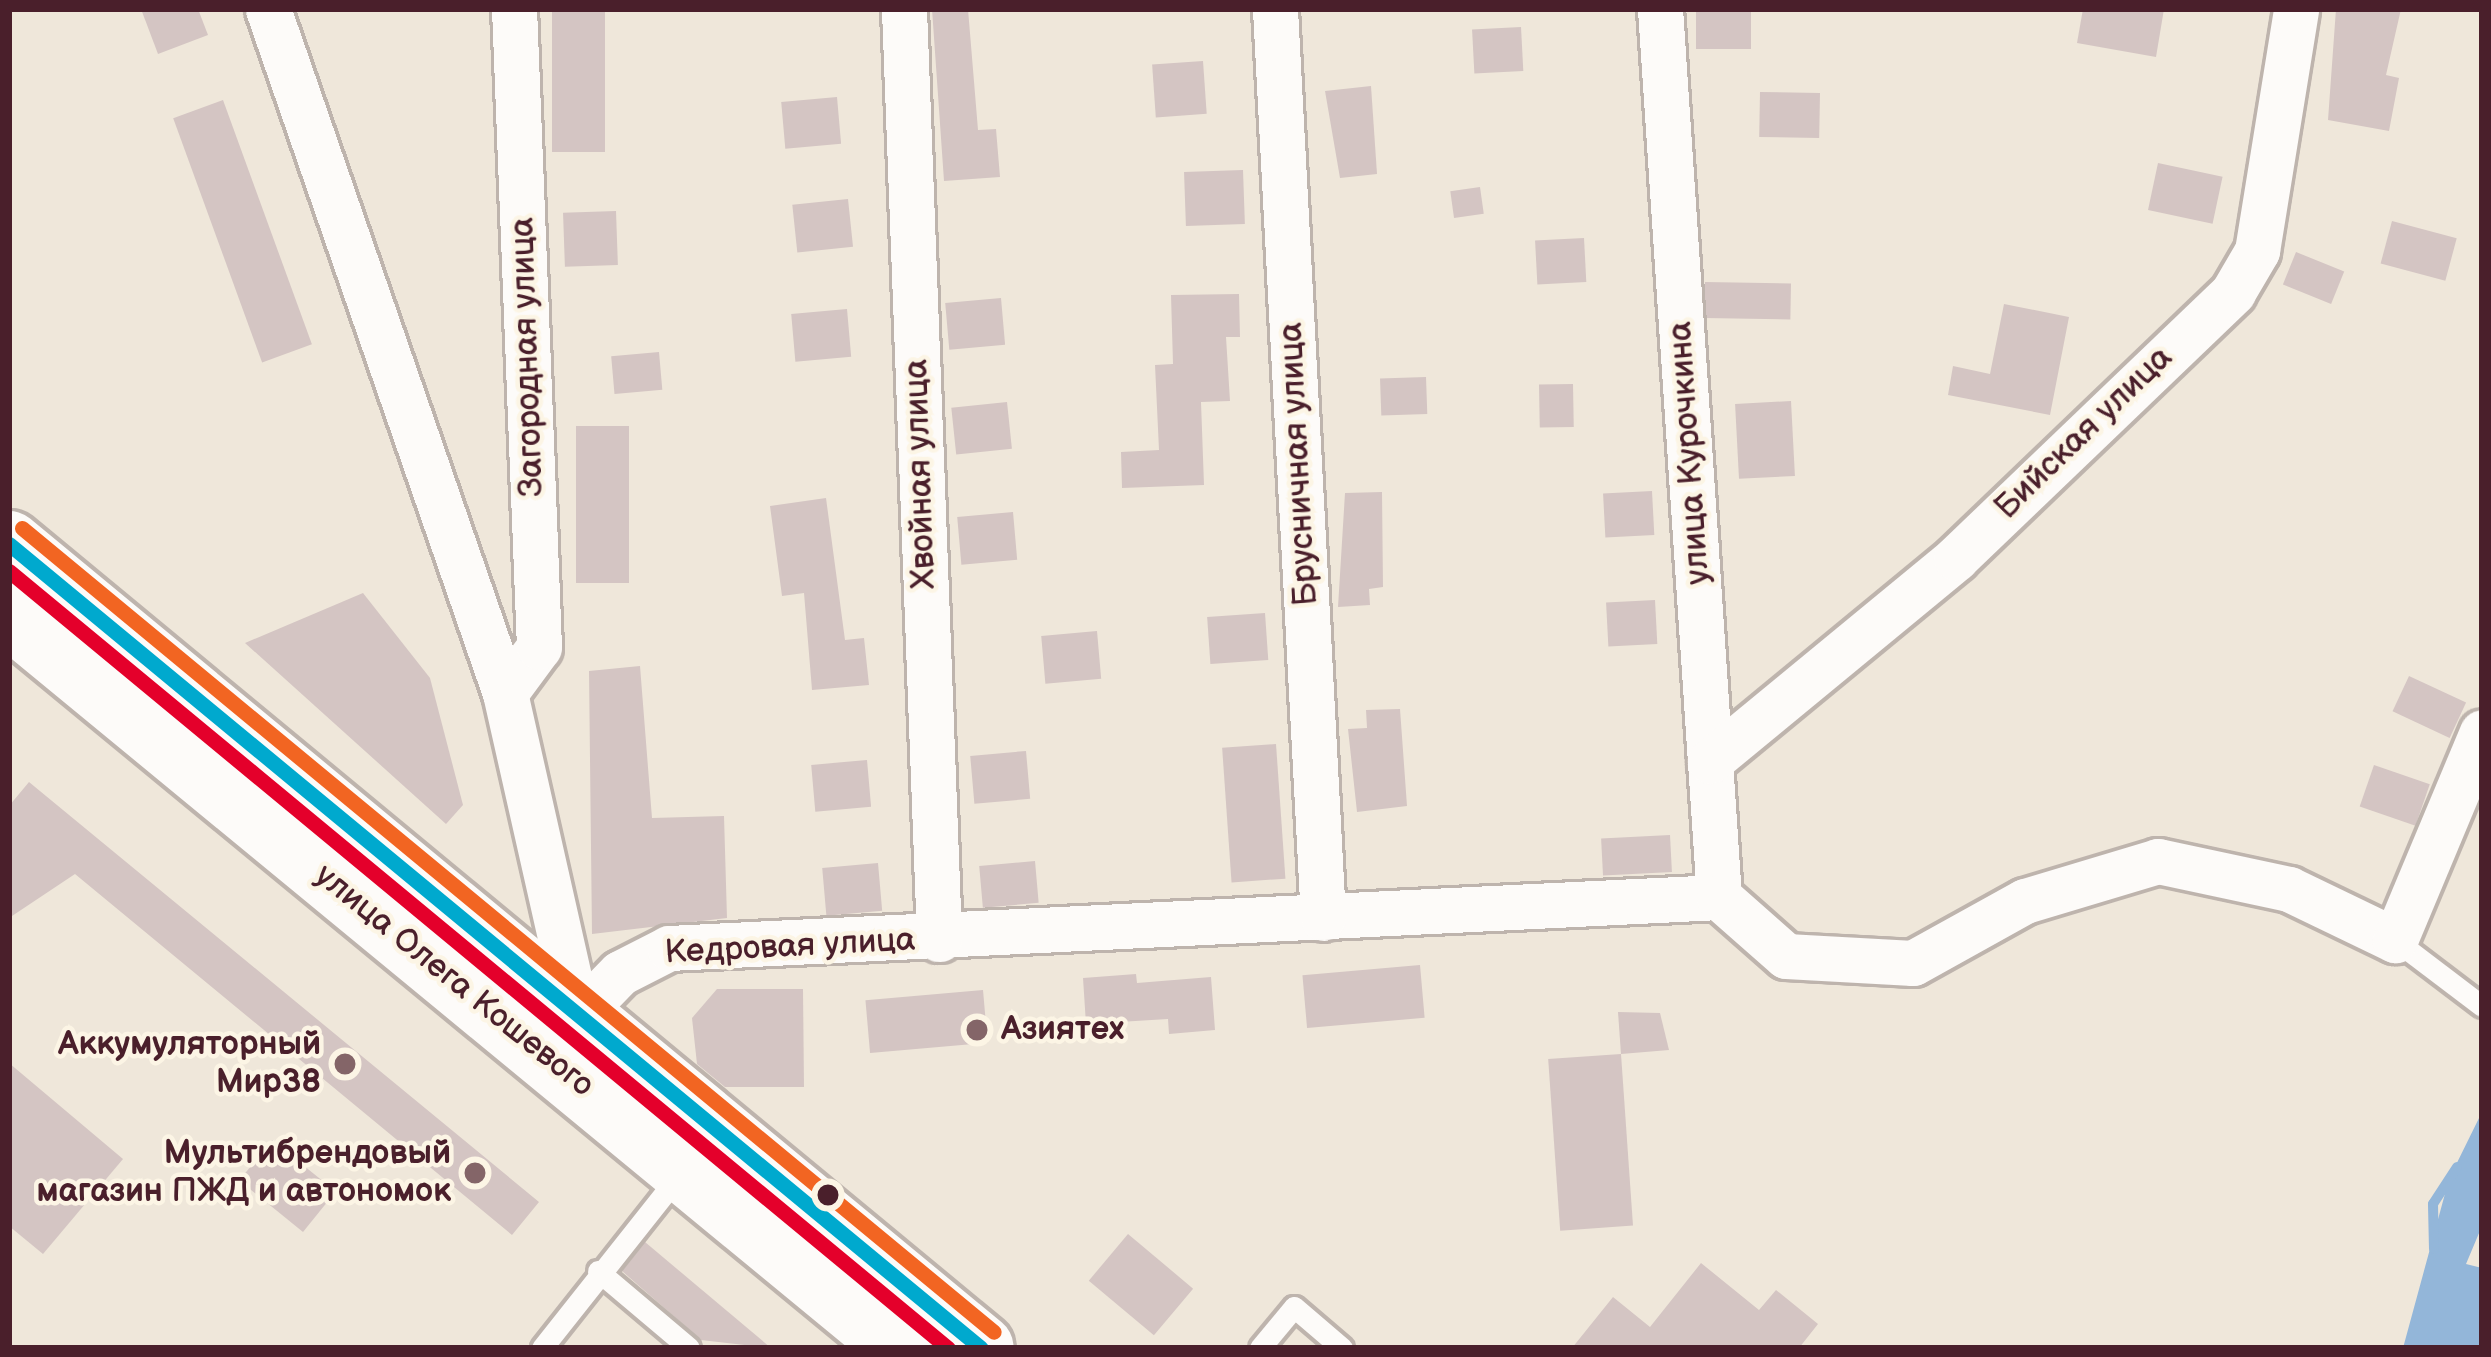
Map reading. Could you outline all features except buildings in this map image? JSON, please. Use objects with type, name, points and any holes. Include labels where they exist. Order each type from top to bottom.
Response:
[{"type":"main road","name":"улица Олега Кошевого","points":[[9,544],[981,1348]]},
{"type":"main road","name":"улица Олега Кошевого","points":[[26,636],[900,1348]]},
{"type":"street","points":[[268,9],[505,694],[578,1016]]},
{"type":"street","name":"Загородная улица","points":[[505,694],[538,646],[514,9]]},
{"type":"street","name":"Хвойная улица","points":[[904,9],[939,939]]},
{"type":"street","name":"Брусничная улица","points":[[1275,9],[1324,919]]},
{"type":"street","name":"улица Курочкина","points":[[1660,9],[1719,897]]},
{"type":"street","name":"Бийская улица","points":[[1711,761],[1956,558],[2233,292],[2257,250],[2296,9]]},
{"type":"street","points":[[1719,897],[1786,956],[1913,963],[2025,901],[2158,861],[2289,889],[2396,940],[2482,732]]},
{"type":"street","name":"Кедровая улица","points":[[578,1016],[620,973],[669,948],[939,939],[1719,897]]},
{"type":"lane","points":[[2396,940],[2482,1006]]},
{"type":"lane","points":[[542,1348],[598,1271],[683,1169]]},
{"type":"lane","points":[[598,1271],[689,1348]]},
{"type":"lane","points":[[1260,1348],[1294,1307],[1342,1348]]},
{"type":"water","points":[[2482,1112],[2482,1226],[2466,1264],[2482,1268],[2482,1348],[2403,1348],[2449,1179]]},
{"type":"waterway","points":[[2434,1249],[2433,1204],[2457,1167]]},
{"type":"transit line","points":[[22,528],[994,1332]]},
{"type":"transit line","points":[[9,544],[981,1348]]},
{"type":"transit line","points":[[9,571],[948,1348]]},
{"type":"place","name":"Азиятех","points":[[977,1030]]},
{"type":"place","name":"Аккумуляторный Мир38","points":[[345,1064]]},
{"type":"place","name":"Мультибрендовый магазин ПЖД и автономок","points":[[475,1173]]}]
